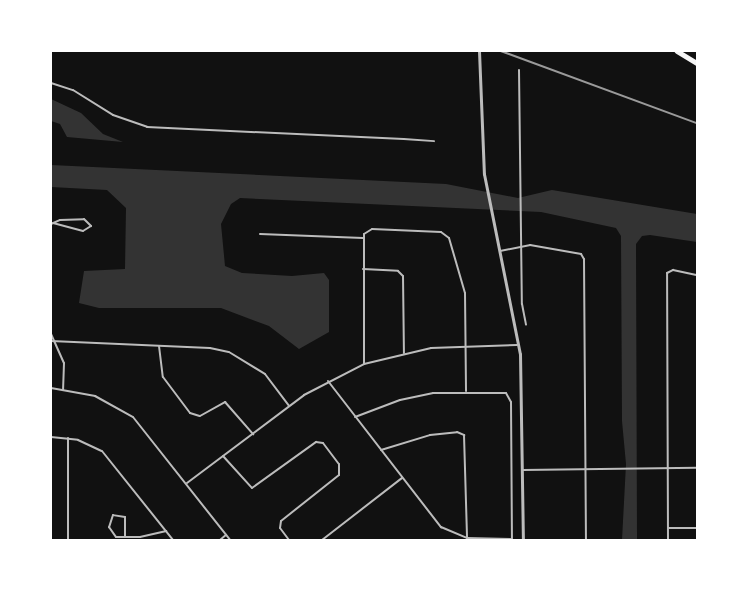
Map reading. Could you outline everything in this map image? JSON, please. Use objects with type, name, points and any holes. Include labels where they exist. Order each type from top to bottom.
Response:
[{"type":"highway","points":[[677,51],[697,63]]},
{"type":"street","points":[[479,51],[478,118],[486,186],[519,345],[524,540]]},
{"type":"street","points":[[519,70],[521,218],[526,325]]},
{"type":"street","points":[[51,83],[73,90],[113,115],[147,127],[404,140]]},
{"type":"street","points":[[84,219],[91,226],[83,231],[52,224],[84,219]]},
{"type":"street","points":[[364,364],[363,238],[366,231],[372,229],[447,235],[465,293],[466,391]]},
{"type":"street","points":[[260,234],[363,238]]},
{"type":"street","points":[[500,251],[522,245],[583,256],[586,540]]},
{"type":"street","points":[[363,269],[398,271],[403,276],[404,353]]},
{"type":"street","points":[[668,540],[669,271],[697,275]]},
{"type":"street","points":[[51,334],[64,363],[63,390]]},
{"type":"street","points":[[51,342],[210,348],[236,355],[265,374],[289,406]]},
{"type":"street","points":[[187,483],[289,406],[328,381],[364,364],[404,353],[466,346],[519,345]]},
{"type":"street","points":[[159,346],[163,377],[190,413],[200,416],[225,402],[253,434]]},
{"type":"street","points":[[328,381],[355,417],[402,478],[441,527],[467,539],[512,540],[511,402],[506,393],[466,391],[400,400],[355,417]]},
{"type":"street","points":[[51,388],[95,396],[126,412],[148,432],[230,540]]},
{"type":"street","points":[[381,450],[430,435],[457,432],[464,435],[467,539]]},
{"type":"street","points":[[51,437],[87,442],[109,457],[173,540]]},
{"type":"street","points":[[68,438],[68,540]]},
{"type":"street","points":[[223,456],[252,488],[316,442],[323,443],[339,464],[339,476],[280,521],[280,528],[289,540]]},
{"type":"street","points":[[523,470],[697,468]]},
{"type":"street","points":[[322,540],[402,478]]},
{"type":"street","points":[[125,536],[125,517],[113,515],[109,522],[111,534],[125,536],[140,537],[166,531]]},
{"type":"street","points":[[668,528],[697,528]]},
{"type":"street","points":[[220,540],[226,535]]},
{"type":"street","points":[[390,540],[395,540]]},
{"type":"lane","points":[[404,140],[434,141]]},
{"type":"shaded area","points":[[51,99],[81,113],[103,134],[123,142],[67,137],[60,124],[51,121]]},
{"type":"shaded area","points":[[51,165],[446,184],[518,198],[552,190],[697,214],[697,242],[650,235],[642,236],[636,244],[637,540],[622,540],[626,464],[622,421],[621,236],[616,228],[541,212],[240,198],[231,204],[221,224],[225,266],[242,273],[292,276],[324,273],[329,280],[329,332],[299,349],[269,326],[221,308],[99,308],[79,303],[84,271],[125,269],[126,208],[107,190],[51,187]]},
{"type":"railway","points":[[501,51],[697,123]]}]
